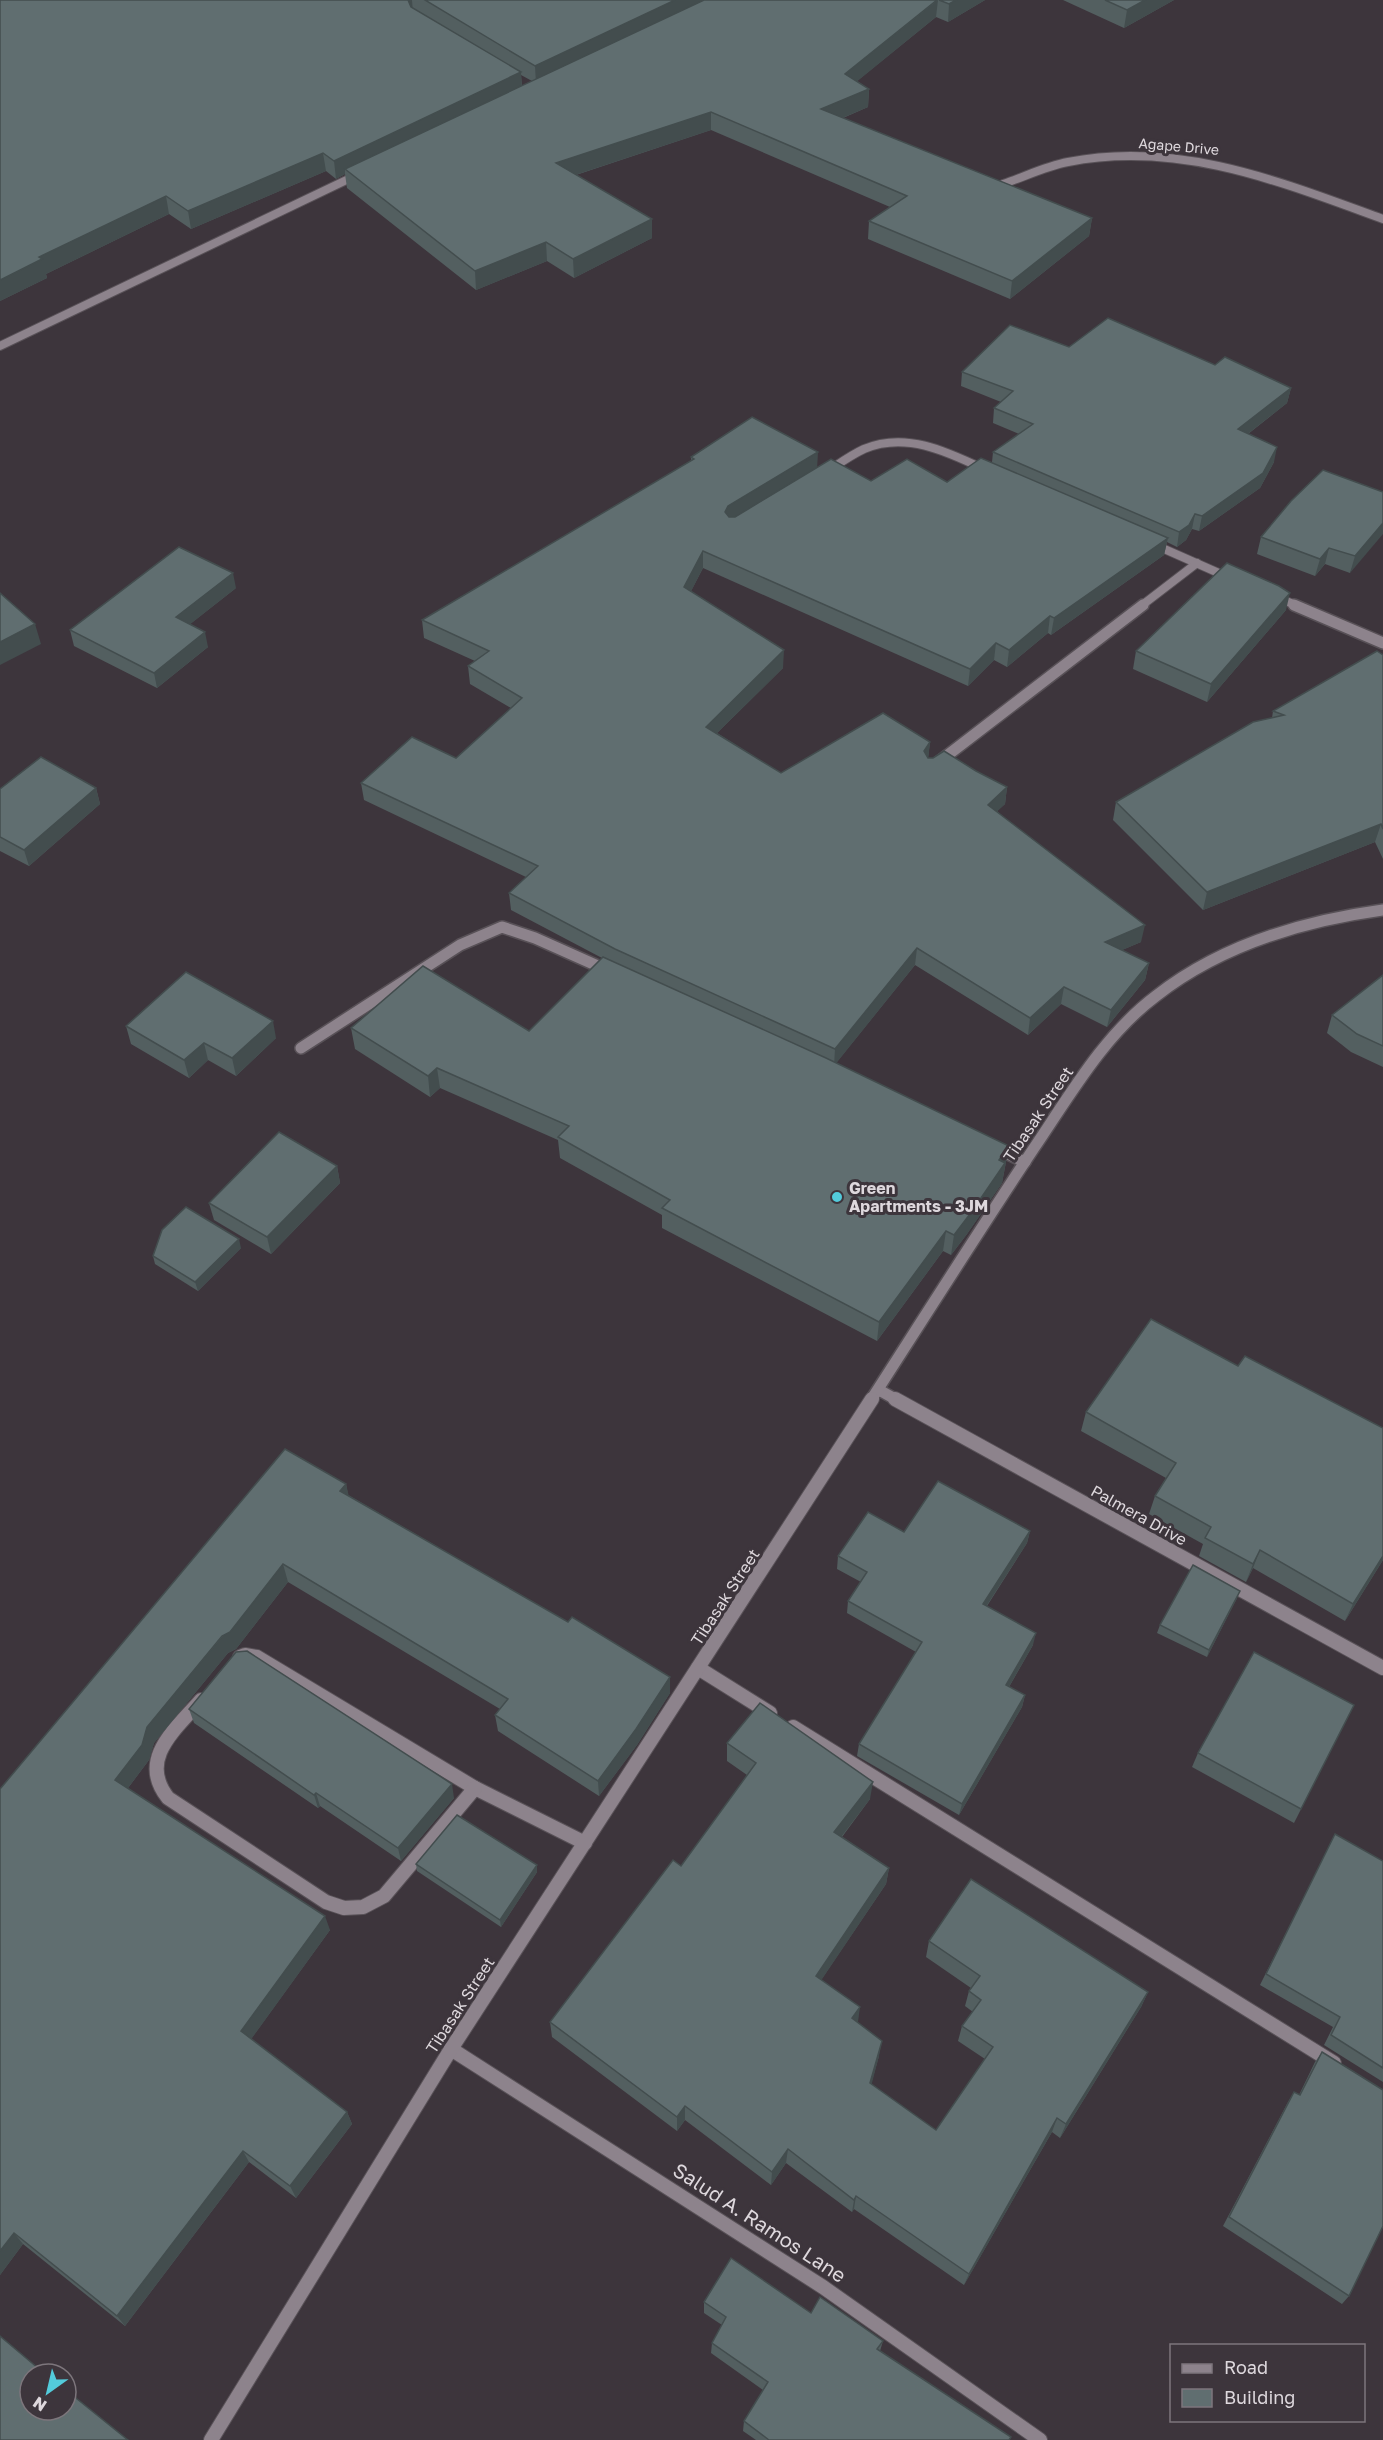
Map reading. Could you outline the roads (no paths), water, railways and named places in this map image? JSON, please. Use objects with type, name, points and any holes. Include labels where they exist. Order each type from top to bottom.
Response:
[{"type":"street","name":"Agape Drive","points":[[1003,184],[1067,162],[1118,155],[1166,156],[1208,160],[1250,171],[1383,219]]},
{"type":"street","points":[[0,346],[368,170]]},
{"type":"street","points":[[820,476],[869,446],[892,440],[925,445],[994,474]]},
{"type":"street","points":[[1144,540],[1241,582]]},
{"type":"street","points":[[930,768],[1197,563]]},
{"type":"street","points":[[1263,591],[1383,643]]},
{"type":"street","name":"Tibasak Street","points":[[210,2440],[451,2049],[879,1390],[1024,1162],[1092,1063],[1128,1018],[1172,983],[1221,955],[1312,922],[1383,910]]},
{"type":"street","points":[[301,1048],[444,955],[502,927],[535,938],[617,975]]},
{"type":"street","points":[[982,1142],[1024,1162]]},
{"type":"street","name":"Palmera Drive","points":[[879,1390],[1383,1668]]},
{"type":"street","points":[[228,1668],[235,1659],[245,1655],[257,1657],[475,1788],[585,1843]]},
{"type":"street","points":[[698,1668],[1343,2068]]},
{"type":"street","points":[[213,1686],[161,1749],[156,1766],[156,1781],[168,1798],[326,1902],[344,1908],[363,1907],[384,1896],[475,1788]]},
{"type":"street","name":"Salud A. Ramos Lane","points":[[451,2049],[823,2287],[1040,2440]]},
{"type":"place","name":"Green Apartments - 3JM","points":[[837,1197]]}]
